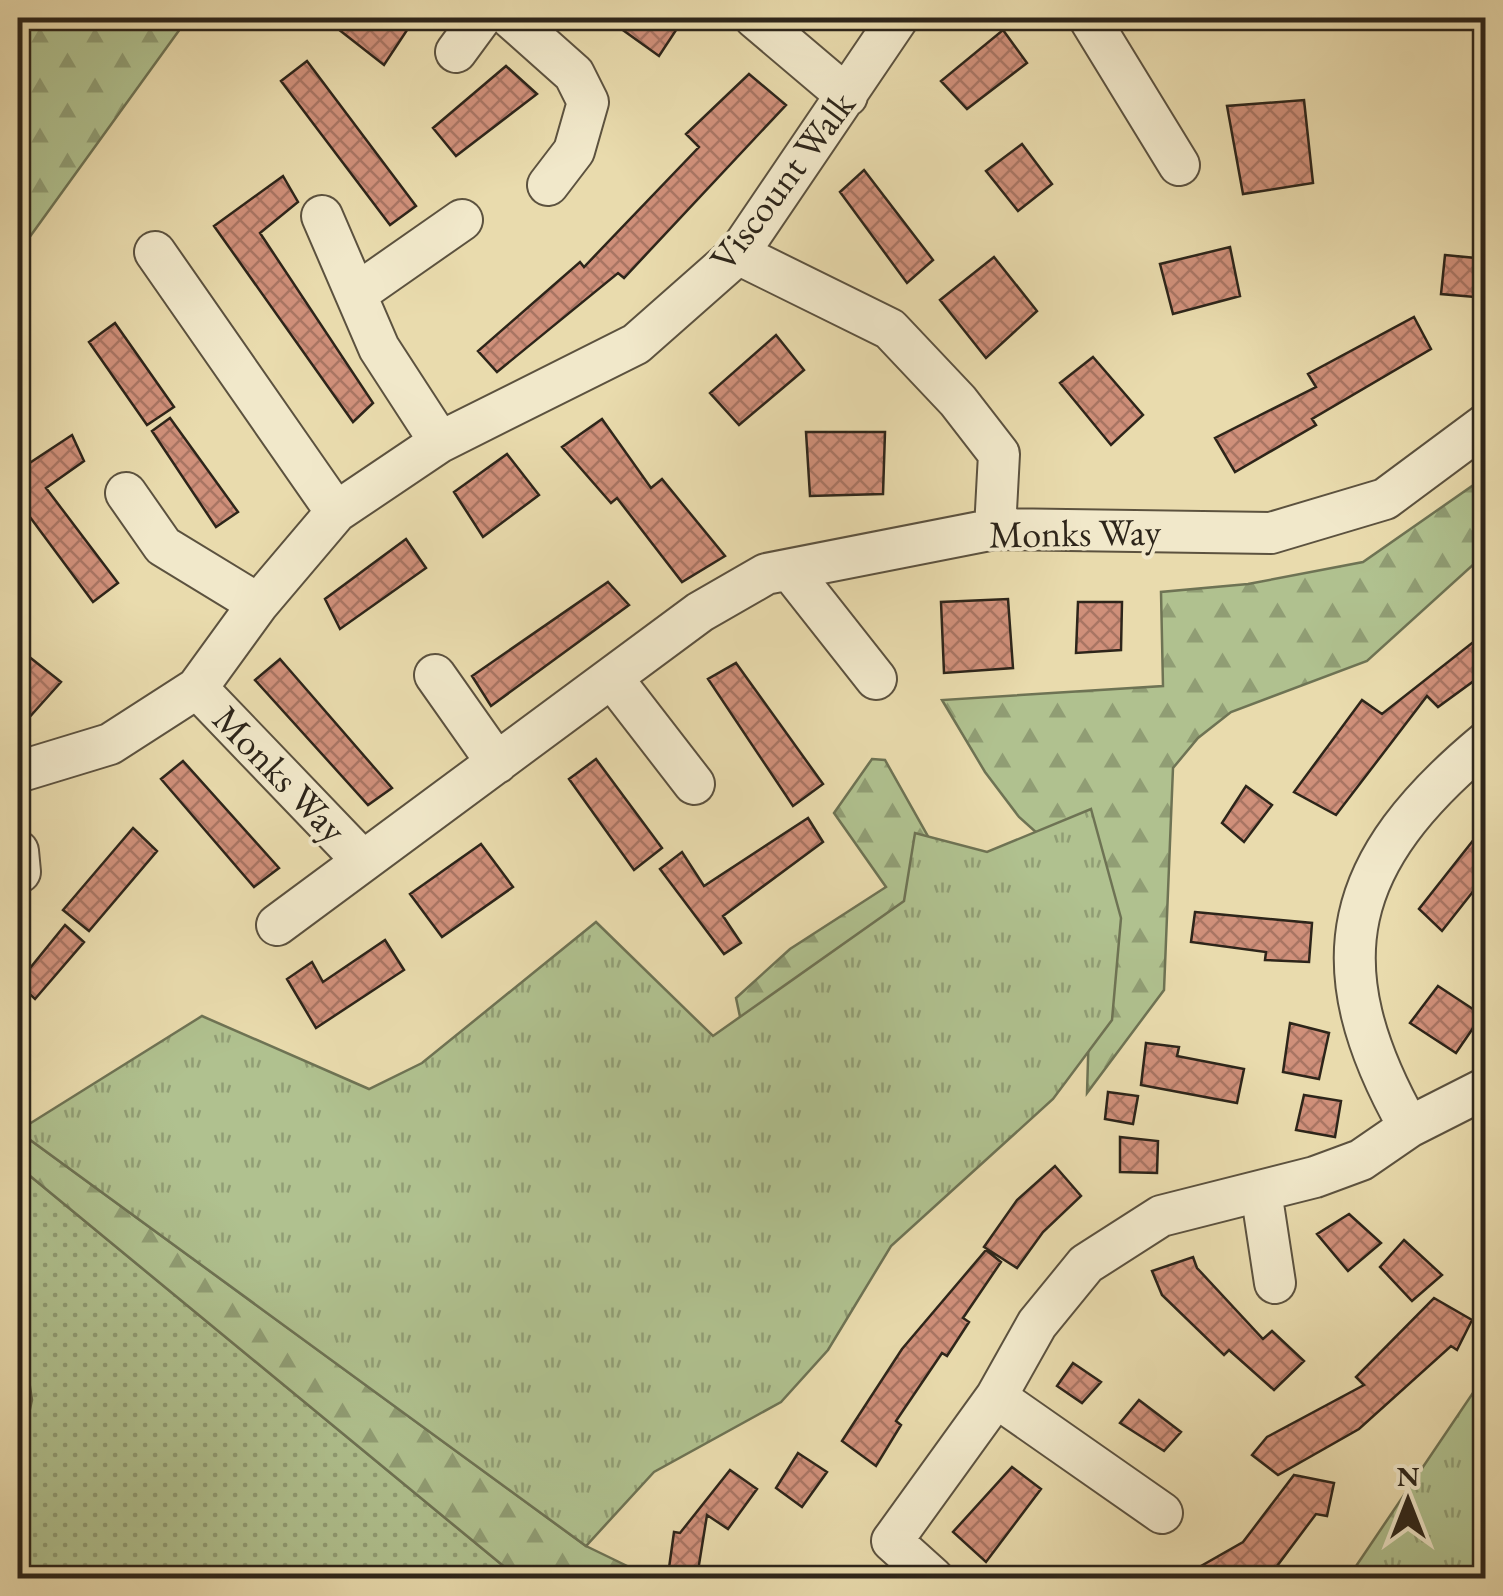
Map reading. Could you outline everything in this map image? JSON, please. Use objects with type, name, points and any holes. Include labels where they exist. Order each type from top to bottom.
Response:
[{"type":"street","points":[[456,52],[481,18]]},
{"type":"street","points":[[755,18],[847,96]]},
{"type":"street","name":"Viscount Walk","points":[[18,772],[110,744],[198,688],[258,604],[336,512],[440,442],[636,344],[738,254],[898,18]]},
{"type":"street","points":[[1089,18],[1179,165]]},
{"type":"street","points":[[522,26],[574,74],[588,102],[574,152],[548,186]]},
{"type":"street","points":[[322,216],[379,348],[440,442]]},
{"type":"street","points":[[356,294],[462,220]]},
{"type":"street","points":[[155,252],[336,512]]},
{"type":"street","points":[[738,254],[890,329],[958,401],[999,454],[995,529]]},
{"type":"street","name":"Monks Way","points":[[277,925],[700,612],[766,574],[995,529],[1271,533],[1385,499],[1486,424]]},
{"type":"street","points":[[126,493],[163,546],[258,604]]},
{"type":"street","points":[[790,570],[876,679]]},
{"type":"street","points":[[435,675],[498,763]]},
{"type":"street","points":[[612,678],[694,784]]},
{"type":"street","name":"Monks Way","points":[[198,688],[363,861]]},
{"type":"street","points":[[1409,1127],[1382,1080],[1361,1019],[1356,938],[1360,902],[1373,868],[1394,833],[1434,786],[1486,742]]},
{"type":"street","points":[[933,1578],[892,1541],[996,1397],[1037,1324],[1086,1264],[1161,1216],[1361,1160],[1409,1127],[1486,1088]]},
{"type":"street","points":[[1261,1191],[1275,1284]]},
{"type":"street","points":[[996,1397],[1162,1514]]},
{"type":"green space","points":[[18,18],[188,18],[21,249],[18,240]]},
{"type":"green space","points":[[1485,477],[1485,554],[1367,661],[1231,712],[1198,738],[1173,768],[1164,990],[1087,1093],[1090,994],[1048,843],[1019,817],[985,772],[942,700],[1163,686],[1161,592],[1248,584],[1363,562]]},
{"type":"green space","points":[[872,759],[885,760],[952,879],[745,1040],[736,998],[790,949],[886,887],[834,813]]},
{"type":"green space","points":[[1091,809],[1121,918],[1112,1020],[1053,1099],[891,1246],[828,1350],[781,1402],[654,1472],[586,1546],[18,1131],[202,1016],[369,1089],[422,1063],[596,922],[713,1036],[904,901],[915,833],[987,852]]},
{"type":"green space","points":[[18,1131],[586,1546],[652,1578],[518,1578],[18,1166]]},
{"type":"green space","points":[[18,1166],[518,1578],[18,1578]]},
{"type":"green space","points":[[18,1344],[24,1347],[32,1400],[18,1462]]},
{"type":"green space","points":[[1485,1375],[1485,1578],[1348,1578]]},
{"type":"building","points":[[324,18],[415,18],[384,65]]},
{"type":"building","points":[[606,18],[684,18],[659,56]]},
{"type":"building","points":[[1003,30],[1027,63],[967,109],[941,81]]},
{"type":"building","points":[[307,61],[416,206],[390,225],[281,81]]},
{"type":"building","points":[[506,66],[537,94],[456,156],[433,128]]},
{"type":"building","points":[[749,74],[786,105],[624,278],[618,273],[497,372],[478,351],[580,262],[584,267],[699,147],[686,134]]},
{"type":"building","points":[[1304,100],[1313,183],[1243,194],[1227,106]]},
{"type":"building","points":[[1022,144],[1052,184],[1018,211],[986,171]]},
{"type":"building","points":[[864,170],[933,260],[907,283],[840,192]]},
{"type":"building","points":[[283,176],[298,202],[260,233],[373,403],[353,422],[214,226]]},
{"type":"building","points":[[1230,247],[1240,296],[1173,314],[1160,264]]},
{"type":"building","points":[[1445,255],[1486,259],[1486,298],[1441,294]]},
{"type":"building","points":[[994,257],[1037,311],[986,358],[940,300]]},
{"type":"building","points":[[1414,317],[1431,349],[1312,419],[1316,425],[1235,472],[1215,438],[1316,387],[1308,374]]},
{"type":"building","points":[[115,323],[174,407],[147,425],[89,342]]},
{"type":"building","points":[[776,335],[804,370],[739,425],[710,393]]},
{"type":"building","points":[[1093,357],[1143,415],[1111,445],[1060,383]]},
{"type":"building","points":[[170,418],[238,512],[216,527],[152,431]]},
{"type":"building","points":[[602,419],[651,488],[662,479],[725,556],[682,582],[617,498],[611,503],[562,447]]},
{"type":"building","points":[[806,432],[885,432],[883,494],[810,496]]},
{"type":"building","points":[[72,435],[84,461],[46,488],[118,583],[93,602],[21,505],[18,508],[18,450],[28,464]]},
{"type":"building","points":[[507,454],[539,495],[483,537],[454,492]]},
{"type":"building","points":[[406,539],[426,568],[340,629],[325,599]]},
{"type":"building","points":[[608,582],[629,605],[491,706],[472,676]]},
{"type":"building","points":[[1008,599],[1013,668],[944,673],[941,602]]},
{"type":"building","points":[[1078,602],[1122,602],[1121,650],[1076,653]]},
{"type":"building","points":[[1486,632],[1486,672],[1438,707],[1427,696],[1336,815],[1294,792],[1362,700],[1382,714]]},
{"type":"building","points":[[18,648],[61,682],[18,730]]},
{"type":"building","points":[[280,659],[392,788],[368,805],[255,680]]},
{"type":"building","points":[[736,663],[823,784],[793,806],[708,679]]},
{"type":"building","points":[[596,759],[662,848],[634,870],[569,779]]},
{"type":"building","points":[[183,761],[279,868],[254,887],[161,779]]},
{"type":"building","points":[[1246,786],[1272,805],[1244,842],[1222,823]]},
{"type":"building","points":[[808,818],[823,842],[723,916],[741,943],[724,954],[660,869],[682,852],[704,886]]},
{"type":"building","points":[[1486,824],[1486,875],[1442,931],[1419,909]]},
{"type":"building","points":[[133,828],[157,851],[89,931],[63,910]]},
{"type":"building","points":[[481,844],[513,887],[442,937],[410,894]]},
{"type":"building","points":[[1195,912],[1312,923],[1309,962],[1265,960],[1266,952],[1191,942]]},
{"type":"building","points":[[65,925],[84,942],[35,999],[18,983]]},
{"type":"building","points":[[385,940],[404,970],[316,1028],[287,979],[312,962],[323,982]]},
{"type":"building","points":[[1438,986],[1482,1015],[1456,1053],[1410,1023]]},
{"type":"building","points":[[1290,1023],[1329,1033],[1319,1079],[1283,1072]]},
{"type":"building","points":[[1146,1043],[1179,1047],[1177,1056],[1244,1069],[1237,1103],[1141,1085]]},
{"type":"building","points":[[1108,1092],[1138,1096],[1133,1124],[1105,1119]]},
{"type":"building","points":[[1304,1095],[1341,1101],[1335,1137],[1296,1130]]},
{"type":"building","points":[[1120,1137],[1158,1141],[1157,1173],[1120,1172]]},
{"type":"building","points":[[1055,1166],[1081,1196],[1043,1232],[1017,1268],[984,1247],[1017,1200]]},
{"type":"building","points":[[1349,1214],[1381,1243],[1348,1271],[1317,1234]]},
{"type":"building","points":[[1404,1240],[1442,1275],[1412,1301],[1380,1267]]},
{"type":"building","points":[[986,1250],[1001,1262],[963,1318],[969,1322],[947,1356],[942,1353],[896,1421],[901,1425],[876,1466],[842,1441],[902,1349]]},
{"type":"building","points":[[1193,1257],[1197,1268],[1263,1339],[1272,1331],[1304,1361],[1274,1390],[1229,1350],[1224,1355],[1162,1295],[1152,1271]]},
{"type":"building","points":[[1434,1298],[1472,1320],[1457,1350],[1451,1346],[1359,1429],[1278,1475],[1252,1455],[1267,1437],[1364,1385],[1356,1377]]},
{"type":"building","points":[[1073,1363],[1101,1382],[1082,1403],[1057,1386]]},
{"type":"building","points":[[1139,1400],[1181,1432],[1164,1451],[1120,1423]]},
{"type":"building","points":[[798,1453],[827,1472],[802,1507],[776,1488]]},
{"type":"building","points":[[1012,1467],[1041,1489],[986,1562],[953,1532]]},
{"type":"building","points":[[730,1470],[757,1489],[728,1529],[707,1515],[698,1571],[669,1568],[674,1532],[680,1533]]},
{"type":"building","points":[[1294,1475],[1334,1483],[1327,1516],[1316,1514],[1268,1578],[1180,1578],[1243,1542]]}]
